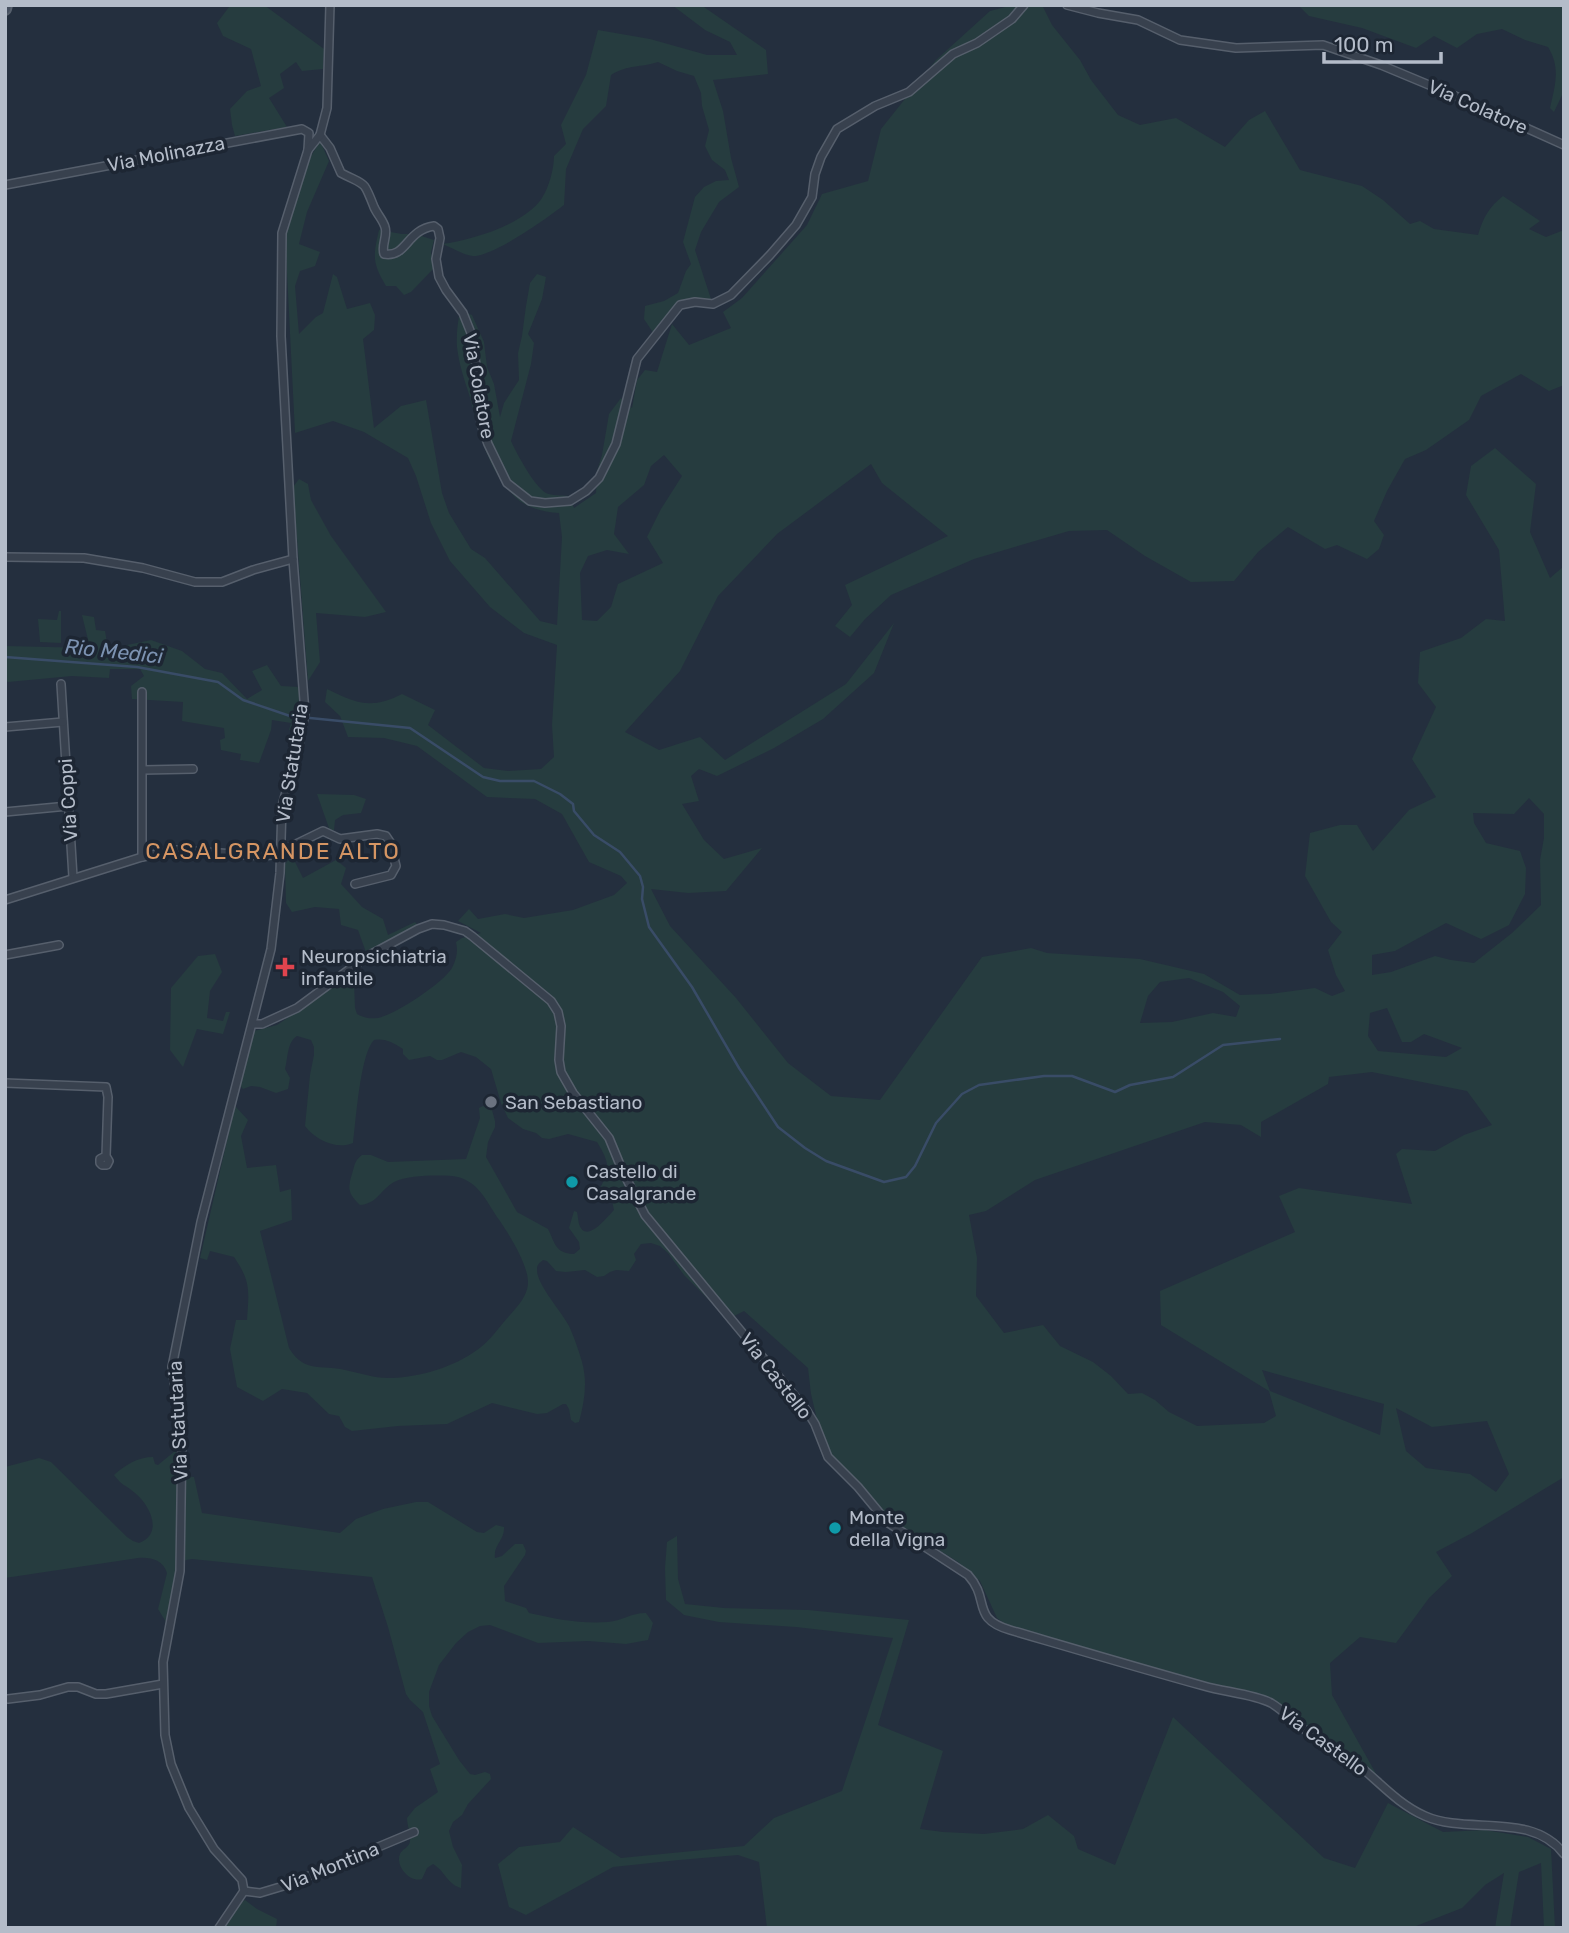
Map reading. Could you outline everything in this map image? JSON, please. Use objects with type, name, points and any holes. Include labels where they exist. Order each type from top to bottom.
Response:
[{"type":"street","name":"Via Statutaria","points":[[244,1891],[242,1880],[214,1849],[189,1808],[168,1754],[165,1735],[164,1653],[180,1571],[182,1434],[172,1367],[201,1222],[271,946],[280,873],[282,806],[305,713],[293,559],[281,336],[282,233],[308,149],[320,135],[327,108],[330,5]]},
{"type":"street","name":"Via Colatore","points":[[320,135],[330,148],[341,173],[363,183],[370,192],[385,226],[386,236],[382,249],[384,254],[388,256],[399,253],[410,238],[422,230],[434,226],[438,229],[440,238],[436,259],[439,276],[463,313],[471,333],[481,424],[494,459],[507,483],[530,501],[570,501],[586,491],[599,478],[616,444],[637,359],[680,305],[695,302],[713,304],[731,295],[796,225],[811,197],[821,157],[837,129],[875,106],[909,92],[953,54],[977,43],[1012,19],[1024,5]]},
{"type":"street","name":"Via Colatore","points":[[1067,5],[1138,20],[1180,40],[1236,48],[1323,45],[1381,65],[1564,145]]},
{"type":"street","name":"Via Molinazza","points":[[5,184],[302,129],[309,133],[308,149]]},
{"type":"street","points":[[5,557],[84,558],[143,568],[195,582],[222,582],[293,559]]},
{"type":"street","name":"Via Coppi","points":[[61,684],[73,877]]},
{"type":"street","points":[[142,692],[142,857]]},
{"type":"street","points":[[5,727],[63,722]]},
{"type":"street","points":[[143,770],[193,769]]},
{"type":"street","points":[[5,812],[68,806]]},
{"type":"street","points":[[5,900],[73,877],[177,850],[263,856],[280,854],[323,831],[340,839],[377,834],[386,836],[396,866],[391,874],[355,884]]},
{"type":"street","name":"Via Castello","points":[[253,1024],[262,1024],[297,1008],[366,957],[418,929],[438,924],[468,933],[544,994],[555,1007],[561,1026],[561,1072],[573,1093],[609,1138],[645,1215],[807,1411],[831,1462],[858,1487],[887,1522],[968,1575],[977,1585],[984,1614],[990,1621],[1010,1630],[1225,1692],[1262,1699],[1360,1766],[1390,1794],[1425,1816],[1450,1824],[1489,1824],[1544,1836],[1557,1844],[1564,1854]]},
{"type":"street","points":[[5,955],[60,944]]},
{"type":"street","points":[[5,1083],[106,1087],[106,1156]]},
{"type":"street","points":[[8,1699],[40,1695],[68,1687],[106,1694],[163,1685]]},
{"type":"street","name":"Via Montina","points":[[244,1891],[256,1894],[290,1884],[414,1832]]},
{"type":"street","points":[[219,1928],[244,1891]]},
{"type":"green space","points":[[228,5],[264,5],[324,49],[323,69],[302,71],[296,62],[280,74],[284,88],[269,98],[287,127],[235,136],[230,109],[247,91],[261,86],[251,49],[223,36],[217,23]]},
{"type":"green space","points":[[672,5],[701,5],[766,50],[768,74],[713,80],[723,111],[739,187],[719,202],[701,232],[695,250],[711,299],[710,307],[692,305],[681,308],[654,334],[644,319],[645,306],[664,301],[678,293],[691,264],[683,242],[695,197],[704,187],[716,181],[729,180],[725,170],[712,160],[705,146],[709,130],[701,93],[694,76],[658,62],[623,69],[611,75],[606,106],[583,129],[566,169],[564,205],[520,236],[482,255],[469,255],[442,244],[496,230],[523,216],[542,198],[551,178],[554,156],[566,144],[561,125],[586,75],[598,30],[650,39],[707,55],[737,55],[730,42],[705,30]]},
{"type":"green space","points":[[1013,5],[1042,5],[1052,25],[1118,115],[1140,125],[1176,118],[1225,147],[1249,120],[1265,111],[1300,170],[1362,186],[1410,224],[1420,221],[1434,229],[1478,235],[1487,213],[1503,196],[1540,221],[1529,229],[1546,237],[1564,230],[1564,385],[1549,391],[1521,374],[1481,396],[1469,420],[1426,450],[1405,459],[1374,521],[1384,535],[1379,549],[1367,559],[1337,545],[1325,549],[1288,527],[1258,552],[1234,581],[1191,582],[1145,556],[1107,530],[1069,531],[974,559],[891,595],[850,637],[835,626],[852,605],[845,585],[948,536],[882,483],[871,464],[777,534],[718,596],[680,671],[625,732],[659,750],[700,737],[725,760],[846,684],[894,623],[874,673],[823,719],[774,748],[717,776],[699,769],[691,776],[699,801],[682,804],[704,840],[724,859],[762,848],[726,891],[688,893],[651,889],[670,926],[736,998],[788,1063],[831,1096],[880,1100],[982,957],[1031,948],[1047,953],[1140,959],[1204,974],[1240,995],[1315,988],[1332,996],[1345,991],[1336,975],[1328,950],[1342,932],[1331,922],[1305,876],[1310,833],[1340,825],[1357,825],[1373,851],[1409,810],[1436,797],[1412,759],[1436,707],[1418,683],[1420,652],[1461,638],[1486,619],[1505,621],[1499,550],[1466,495],[1471,466],[1495,448],[1536,484],[1530,532],[1550,578],[1564,566],[1564,1477],[1436,1552],[1452,1576],[1429,1598],[1396,1643],[1360,1637],[1330,1663],[1332,1695],[1379,1779],[1273,1703],[1011,1628],[997,1618],[980,1581],[958,1562],[888,1518],[832,1463],[820,1432],[808,1368],[744,1311],[728,1319],[684,1275],[660,1246],[641,1244],[634,1254],[636,1260],[629,1271],[616,1270],[604,1276],[597,1277],[585,1270],[556,1271],[543,1260],[538,1266],[541,1282],[569,1326],[582,1362],[585,1385],[579,1422],[571,1420],[566,1404],[547,1413],[537,1414],[492,1403],[447,1424],[352,1431],[345,1427],[339,1416],[329,1414],[307,1393],[282,1389],[263,1401],[237,1387],[230,1349],[236,1320],[247,1320],[246,1280],[234,1257],[210,1251],[207,1260],[200,1258],[235,1106],[248,1120],[241,1136],[247,1168],[276,1165],[280,1192],[291,1189],[292,1220],[260,1231],[289,1348],[307,1365],[386,1378],[414,1376],[436,1370],[468,1356],[482,1346],[519,1304],[527,1288],[527,1277],[518,1251],[486,1199],[469,1182],[452,1176],[407,1178],[394,1182],[371,1202],[360,1205],[351,1195],[349,1188],[355,1163],[362,1155],[371,1155],[388,1162],[466,1159],[480,1118],[479,1108],[483,1106],[492,1110],[495,1121],[486,1157],[517,1212],[548,1229],[562,1252],[574,1254],[580,1249],[579,1242],[569,1228],[574,1211],[577,1212],[582,1230],[586,1232],[596,1228],[614,1210],[612,1201],[600,1188],[607,1165],[597,1142],[568,1134],[542,1138],[523,1129],[508,1118],[491,1069],[476,1057],[461,1052],[442,1060],[430,1056],[409,1060],[403,1054],[403,1049],[396,1045],[386,1040],[374,1040],[362,1073],[353,1143],[347,1145],[327,1142],[314,1136],[305,1126],[314,1055],[311,1040],[297,1036],[291,1042],[285,1069],[290,1078],[288,1089],[276,1093],[260,1087],[243,1089],[239,1084],[254,1031],[277,1025],[344,980],[351,978],[354,981],[357,1014],[370,1018],[386,1016],[429,990],[452,968],[457,955],[456,942],[481,933],[458,921],[469,909],[478,919],[505,914],[524,918],[573,910],[614,895],[627,883],[621,876],[589,862],[562,814],[535,799],[487,797],[417,746],[384,738],[348,737],[340,716],[325,702],[327,689],[364,703],[381,702],[402,694],[435,710],[428,725],[484,768],[508,771],[541,769],[554,757],[552,725],[557,645],[524,633],[490,607],[450,561],[431,523],[408,458],[364,432],[333,421],[295,433],[285,233],[310,158],[320,141],[329,161],[307,212],[299,244],[320,252],[315,266],[300,271],[295,286],[299,334],[323,313],[333,274],[337,277],[347,309],[370,303],[375,315],[374,330],[363,339],[374,428],[401,406],[426,400],[442,493],[449,513],[471,549],[485,558],[540,621],[557,625],[562,537],[559,513],[536,509],[519,501],[505,486],[490,461],[459,359],[457,337],[460,310],[472,315],[484,342],[487,367],[494,384],[500,417],[504,403],[519,380],[518,353],[530,283],[537,274],[546,277],[542,299],[528,334],[534,343],[531,364],[511,441],[536,484],[548,494],[569,496],[574,508],[596,493],[597,471],[609,414],[621,398],[632,408],[637,380],[645,370],[657,372],[672,324],[689,345],[731,328],[723,312],[742,298],[807,225],[822,194],[868,181],[881,129],[936,60],[990,11]],"holes":[[[664,455],[682,476],[647,537],[663,563],[618,584],[611,607],[597,621],[582,620],[580,573],[588,556],[607,550],[629,554],[614,534],[618,507],[644,485],[651,466]],[[1529,798],[1544,814],[1540,860],[1541,905],[1512,933],[1474,963],[1435,956],[1391,972],[1372,975],[1372,955],[1395,951],[1446,923],[1481,939],[1509,925],[1525,894],[1526,868],[1520,851],[1486,843],[1474,823],[1473,813],[1514,814]],[[1189,978],[1223,992],[1240,1006],[1236,1017],[1213,1013],[1172,1022],[1140,1023],[1148,996],[1160,982]],[[1387,1008],[1402,1042],[1411,1042],[1424,1034],[1462,1048],[1446,1057],[1378,1051],[1368,1036],[1370,1013]],[[1372,1072],[1467,1091],[1492,1125],[1464,1135],[1435,1151],[1402,1149],[1396,1154],[1412,1204],[1299,1188],[1279,1196],[1295,1232],[1160,1291],[1161,1325],[1269,1391],[1276,1416],[1264,1423],[1197,1426],[1169,1412],[1142,1393],[1128,1394],[1093,1362],[1060,1346],[1043,1325],[1004,1333],[976,1296],[977,1258],[969,1215],[986,1211],[1035,1180],[1205,1122],[1241,1125],[1261,1137],[1261,1122],[1328,1084],[1329,1077]],[[1262,1370],[1384,1404],[1380,1435],[1270,1391]],[[1396,1408],[1432,1427],[1487,1421],[1509,1474],[1496,1492],[1470,1474],[1426,1468],[1406,1451]]]},
{"type":"green space","points":[[1298,5],[1564,5],[1564,91],[1554,112],[1550,108],[1556,69],[1548,47],[1502,29],[1477,34],[1457,48],[1434,36],[1416,48],[1362,28],[1309,16]]},
{"type":"green space","points":[[379,230],[415,234],[434,240],[431,252],[434,268],[411,292],[404,295],[396,286],[386,286],[381,278],[375,259]]},
{"type":"green space","points":[[299,479],[308,484],[311,500],[331,536],[386,612],[365,617],[316,613],[320,662],[308,681],[293,487]]},
{"type":"green space","points":[[59,611],[61,643],[40,642],[38,619],[57,620]]},
{"type":"green space","points":[[82,615],[94,617],[96,630],[105,631],[108,649],[151,640],[182,651],[205,669],[222,673],[247,699],[262,690],[252,671],[267,665],[281,686],[299,687],[301,711],[297,732],[289,730],[291,723],[272,720],[259,763],[240,760],[241,754],[221,750],[220,740],[225,738],[224,728],[182,721],[183,702],[132,699],[131,686],[144,676],[140,669],[110,669],[109,678],[72,676],[8,682],[5,680],[5,646],[90,648]]},
{"type":"green space","points":[[317,794],[354,795],[366,799],[361,813],[343,815],[335,820],[334,830],[330,831]]},
{"type":"green space","points":[[292,856],[303,878],[336,860],[346,868],[341,884],[362,907],[383,919],[388,935],[415,922],[420,928],[367,955],[358,930],[341,925],[339,909],[315,907],[292,912],[286,903],[285,864]]},
{"type":"green space","points":[[215,954],[222,972],[210,991],[207,1018],[223,1021],[226,1012],[230,1012],[223,1034],[197,1029],[183,1067],[170,1050],[171,988],[198,956]]},
{"type":"green space","points":[[175,1451],[179,1456],[179,1476],[194,1477],[202,1513],[340,1533],[356,1519],[383,1509],[428,1502],[477,1532],[484,1533],[496,1525],[504,1527],[495,1558],[502,1556],[515,1544],[523,1544],[525,1555],[504,1586],[505,1601],[526,1608],[529,1613],[568,1620],[608,1622],[646,1613],[653,1623],[648,1640],[626,1644],[588,1641],[538,1643],[490,1625],[480,1626],[456,1643],[439,1665],[429,1692],[432,1716],[470,1774],[485,1772],[490,1774],[491,1779],[468,1804],[462,1815],[453,1822],[449,1831],[462,1865],[461,1888],[453,1884],[433,1864],[427,1868],[422,1879],[417,1880],[408,1876],[401,1868],[400,1854],[410,1841],[407,1818],[415,1808],[438,1792],[430,1769],[440,1764],[423,1712],[406,1694],[372,1577],[186,1560],[180,1564],[166,1622],[158,1609],[167,1573],[163,1565],[152,1559],[138,1558],[5,1578],[5,1467],[39,1458],[51,1462],[127,1537],[139,1543],[151,1533],[152,1519],[141,1498],[114,1475],[142,1458],[153,1457],[158,1465]]},
{"type":"green space","points":[[677,1536],[678,1579],[685,1604],[808,1610],[909,1620],[878,1725],[943,1751],[920,1829],[984,1834],[1023,1829],[1048,1815],[1074,1836],[1078,1849],[1115,1865],[1173,1717],[1324,1858],[1355,1868],[1388,1803],[1443,1832],[1485,1830],[1528,1837],[1551,1849],[1555,1928],[1544,1928],[1541,1863],[1519,1872],[1510,1928],[1495,1928],[1504,1873],[1485,1885],[1462,1908],[1411,1928],[767,1928],[759,1862],[738,1855],[613,1867],[526,1915],[509,1907],[498,1864],[519,1847],[560,1842],[573,1827],[621,1858],[744,1846],[774,1818],[842,1791],[893,1638],[719,1622],[684,1615],[666,1600],[667,1542]]},
{"type":"green space","points":[[245,1900],[277,1919],[276,1928],[223,1928],[239,1904]]},
{"type":"waterway","name":"Rio Medici","points":[[5,657],[137,667],[218,682],[243,700],[290,716],[410,728],[483,777],[500,781],[534,781],[560,794],[573,804],[574,811],[594,835],[620,852],[640,876],[649,927],[692,987],[739,1068],[778,1127],[826,1161],[884,1182],[906,1177],[915,1166],[936,1123],[962,1094],[979,1085],[1044,1076],[1072,1076],[1115,1092],[1130,1085],[1173,1077],[1223,1045],[1280,1039]]},
{"type":"place","name":"Neuropsichiatria infantile","points":[[285,967]]},
{"type":"place","name":"San Sebastiano","points":[[491,1102]]},
{"type":"place","name":"Castello di Casalgrande","points":[[572,1182]]},
{"type":"place","name":"Monte della Vigna","points":[[835,1528]]},
{"type":"district","name":"CASALGRANDE ALTO","points":[[273,851]]}]
